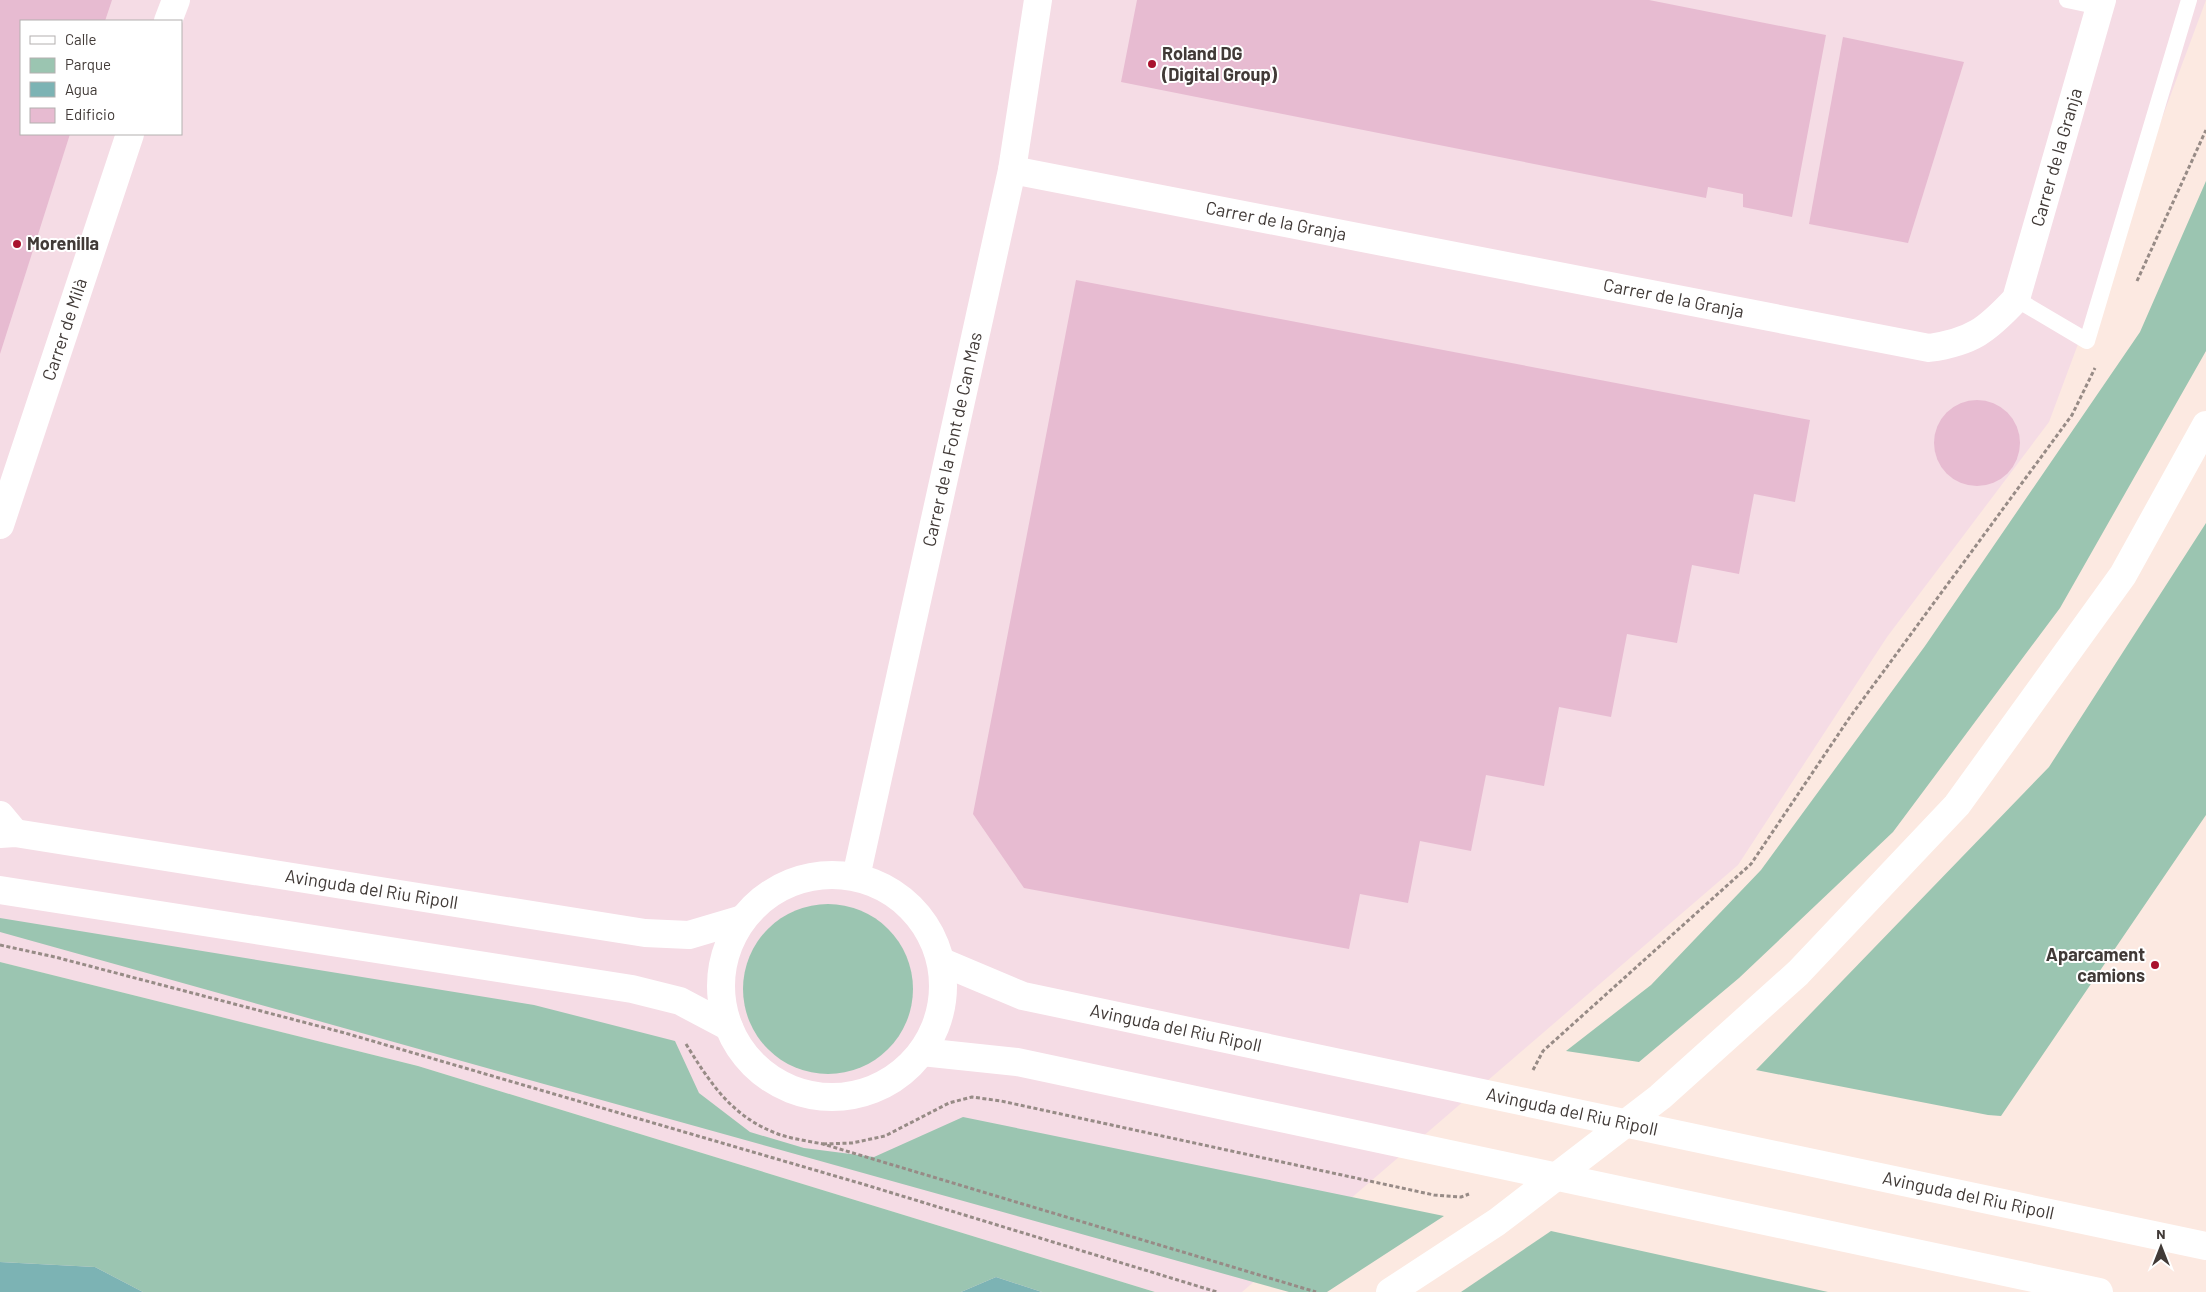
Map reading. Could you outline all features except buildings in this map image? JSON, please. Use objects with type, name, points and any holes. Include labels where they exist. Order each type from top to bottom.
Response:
[{"type":"street","points":[[168,20],[176,0]]},
{"type":"street","name":"Carrer de la Font de Can Mas","points":[[856,877],[1012,170],[1038,0]]},
{"type":"street","name":"Carrer de la Granja","points":[[1012,170],[1929,348],[1953,345],[1978,333],[1995,320],[2016,299],[2101,3]]},
{"type":"street","name":"Carrer de Milà","points":[[0,526],[130,135]]},
{"type":"street","points":[[1390,1292],[1497,1222],[1660,1097],[1798,973],[1957,805],[2123,575],[2206,425]]},
{"type":"street","name":"Avinguda del Riu Ripoll","points":[[5,827],[645,933],[689,935],[743,919]]},
{"type":"street","points":[[824,875],[856,877],[886,888],[911,907],[930,933],[942,962],[944,994],[937,1024],[922,1052],[898,1075],[868,1091],[835,1097],[802,1093],[771,1078],[746,1056],[729,1027],[722,1000],[722,971],[729,944],[743,919],[766,897],[793,881],[824,875]]},
{"type":"street","points":[[0,890],[632,989],[680,1001],[729,1027]]},
{"type":"street","name":"Avinguda del Riu Ripoll","points":[[942,962],[1023,996],[2206,1246]]},
{"type":"street","points":[[922,1052],[1017,1062],[2099,1292]]},
{"type":"lane","points":[[2067,0],[2101,3]]},
{"type":"lane","points":[[2016,299],[2087,341],[2189,0]]},
{"type":"path","points":[[2133,290],[2206,130]]},
{"type":"path","points":[[1518,1100],[1543,1051],[1751,864],[1850,717],[2072,415],[2098,362]]},
{"type":"path","points":[[0,945],[55,957],[345,1033],[866,1185],[1217,1292]]},
{"type":"path","points":[[682,1039],[703,1073],[731,1106],[752,1121],[778,1134],[823,1144],[1316,1292]]},
{"type":"path","points":[[823,1144],[852,1143],[885,1136],[949,1103],[972,1097],[1001,1101],[1434,1195],[1461,1197],[1483,1190],[1497,1164]]},
{"type":"shaded area","points":[[0,0],[2206,0],[2049,422],[1887,637],[1738,865],[1242,1292],[1155,1292],[418,1066],[0,962]]},
{"type":"green space","points":[[2206,181],[2206,351],[2060,608],[1893,832],[1739,978],[1639,1062],[1566,1051],[1651,985],[1761,870],[1925,646],[2140,332]]},
{"type":"green space","points":[[2206,523],[2206,815],[2001,1116],[1756,1070],[2049,767]]},
{"type":"green space","points":[[828,904],[853,908],[868,914],[888,929],[903,949],[911,972],[913,989],[909,1014],[903,1029],[888,1049],[868,1064],[845,1072],[828,1074],[803,1070],[788,1064],[768,1049],[753,1029],[745,1006],[743,989],[747,964],[753,949],[768,929],[788,914],[811,906]]},
{"type":"green space","points":[[0,918],[534,1005],[675,1041],[699,1093],[750,1132],[804,1148],[874,1157],[963,1117],[1444,1216],[1327,1292],[1289,1292],[0,932]]},
{"type":"green space","points":[[0,962],[418,1066],[1155,1292],[1042,1292],[996,1277],[961,1292],[143,1292],[95,1267],[0,1262]]},
{"type":"green space","points":[[1551,1231],[1828,1292],[1461,1292]]},
{"type":"water","points":[[0,1262],[95,1267],[143,1292],[0,1292]]},
{"type":"water","points":[[996,1277],[1042,1292],[961,1292]]},
{"type":"place","name":"Roland DG (Digital Group)","points":[[1152,64]]},
{"type":"place","name":"Morenilla","points":[[17,244]]},
{"type":"place","name":"Aparcament camions","points":[[2155,965]]}]
